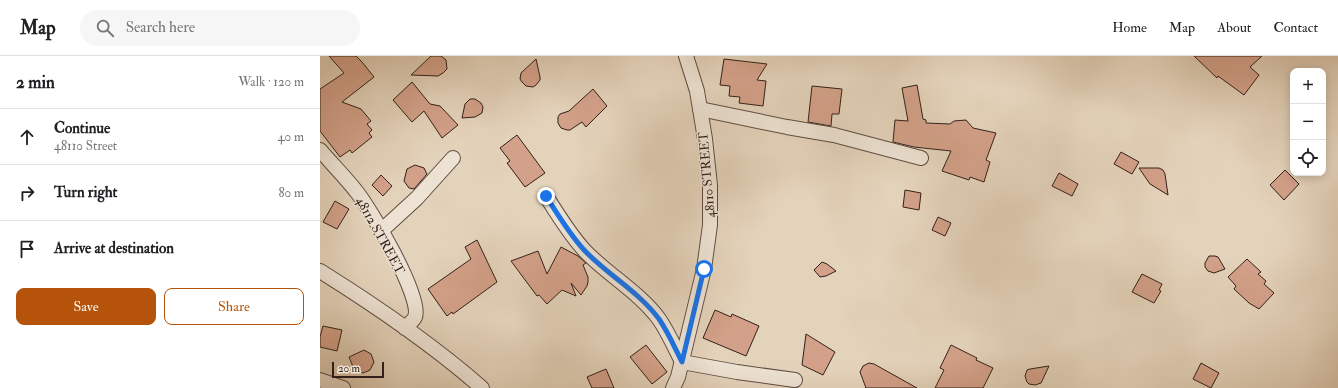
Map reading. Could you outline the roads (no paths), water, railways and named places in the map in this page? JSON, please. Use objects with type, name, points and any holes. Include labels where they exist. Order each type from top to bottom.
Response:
[{"type":"street","name":"48110 STREET","points":[[673,388],[682,362],[704,269],[710,226],[710,185],[700,109],[697,91],[686,56]]},
{"type":"street","points":[[700,109],[834,135],[921,158]]},
{"type":"street","name":"48112 STREET","points":[[320,150],[356,191],[372,212],[397,260],[413,296],[416,307],[415,317],[405,328]]},
{"type":"street","points":[[381,231],[417,198],[453,158]]},
{"type":"street","points":[[546,196],[575,240],[593,260],[637,296],[658,318],[682,362],[737,372],[795,380]]},
{"type":"street","points":[[320,271],[362,297],[405,328],[482,388]]},
{"type":"street","points":[[320,380],[343,388]]}]
